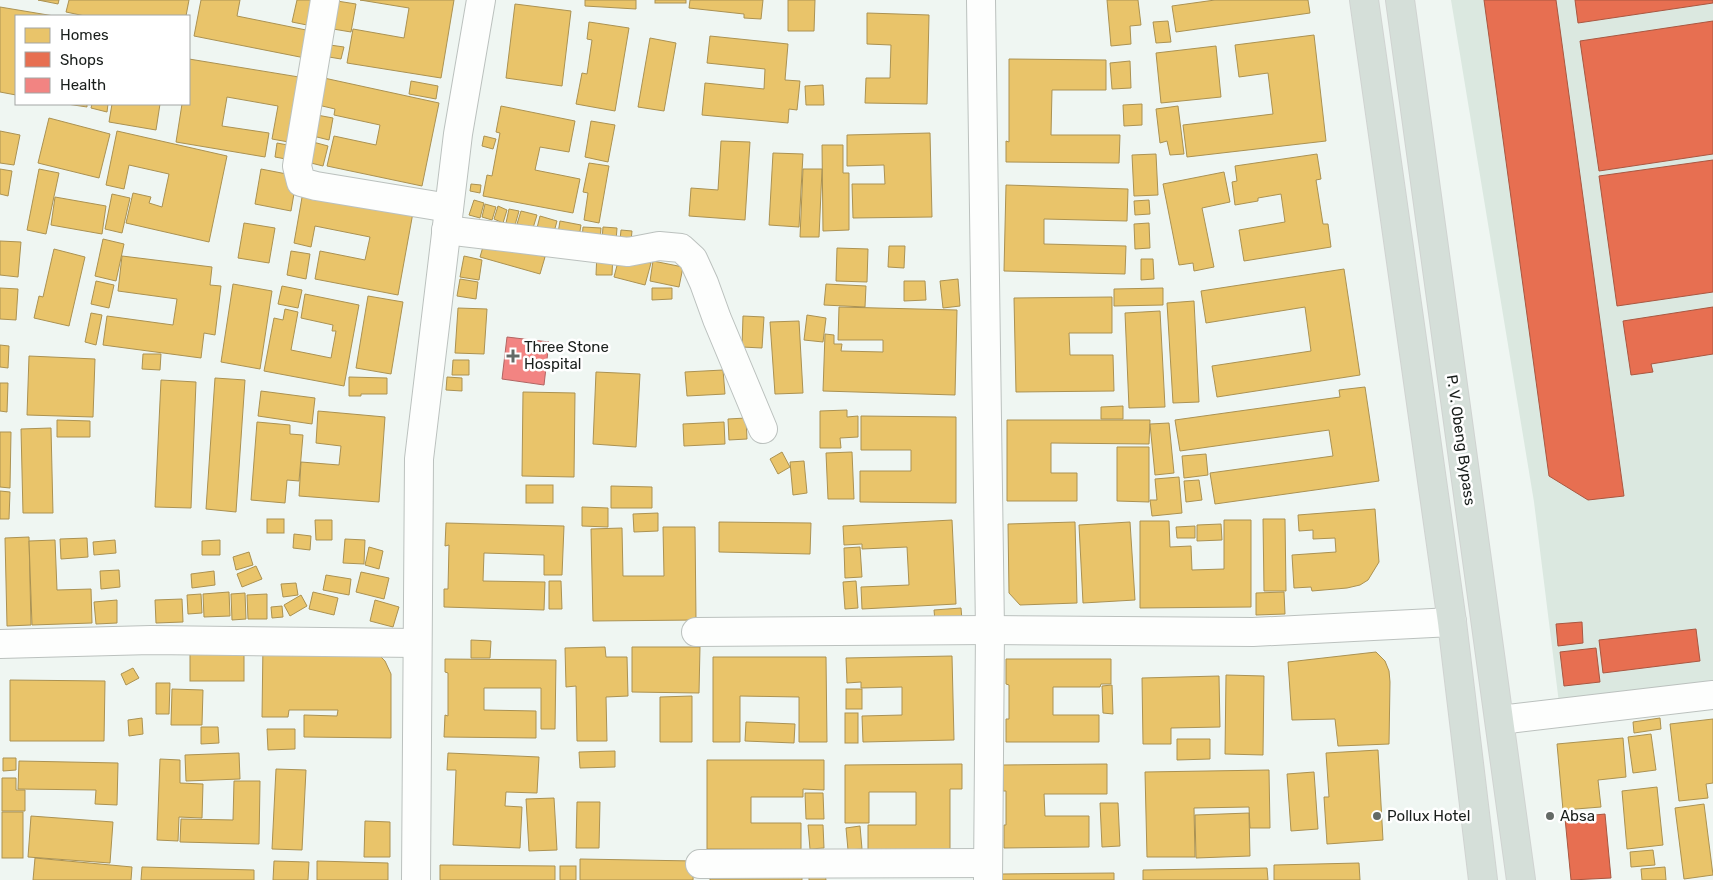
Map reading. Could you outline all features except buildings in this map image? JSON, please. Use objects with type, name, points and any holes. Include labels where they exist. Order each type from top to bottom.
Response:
[{"type":"highway","points":[[1364,0],[1452,622],[1483,880]]},
{"type":"highway","name":"P. V. Obeng Bypass","points":[[1400,0],[1521,880]]},
{"type":"street","points":[[324,0],[297,166],[301,182],[447,219],[628,252],[659,246],[681,248],[693,259],[704,282],[717,319],[763,429]]},
{"type":"street","points":[[416,880],[419,459],[458,134],[481,0]]},
{"type":"street","points":[[700,864],[988,872],[990,630],[981,0]]},
{"type":"street","points":[[696,632],[990,630],[1253,632],[1452,622]]},
{"type":"street","points":[[0,644],[151,640],[417,643]]},
{"type":"street","points":[[1500,720],[1713,695]]},
{"type":"shaded area","points":[[1451,0],[1713,0],[1713,680],[1559,703],[1534,502]]},
{"type":"place","name":"Three Stone Hospital","points":[[513,356]]},
{"type":"place","name":"Pollux Hotel","points":[[1377,816]]},
{"type":"place","name":"Absa","points":[[1550,816]]}]
